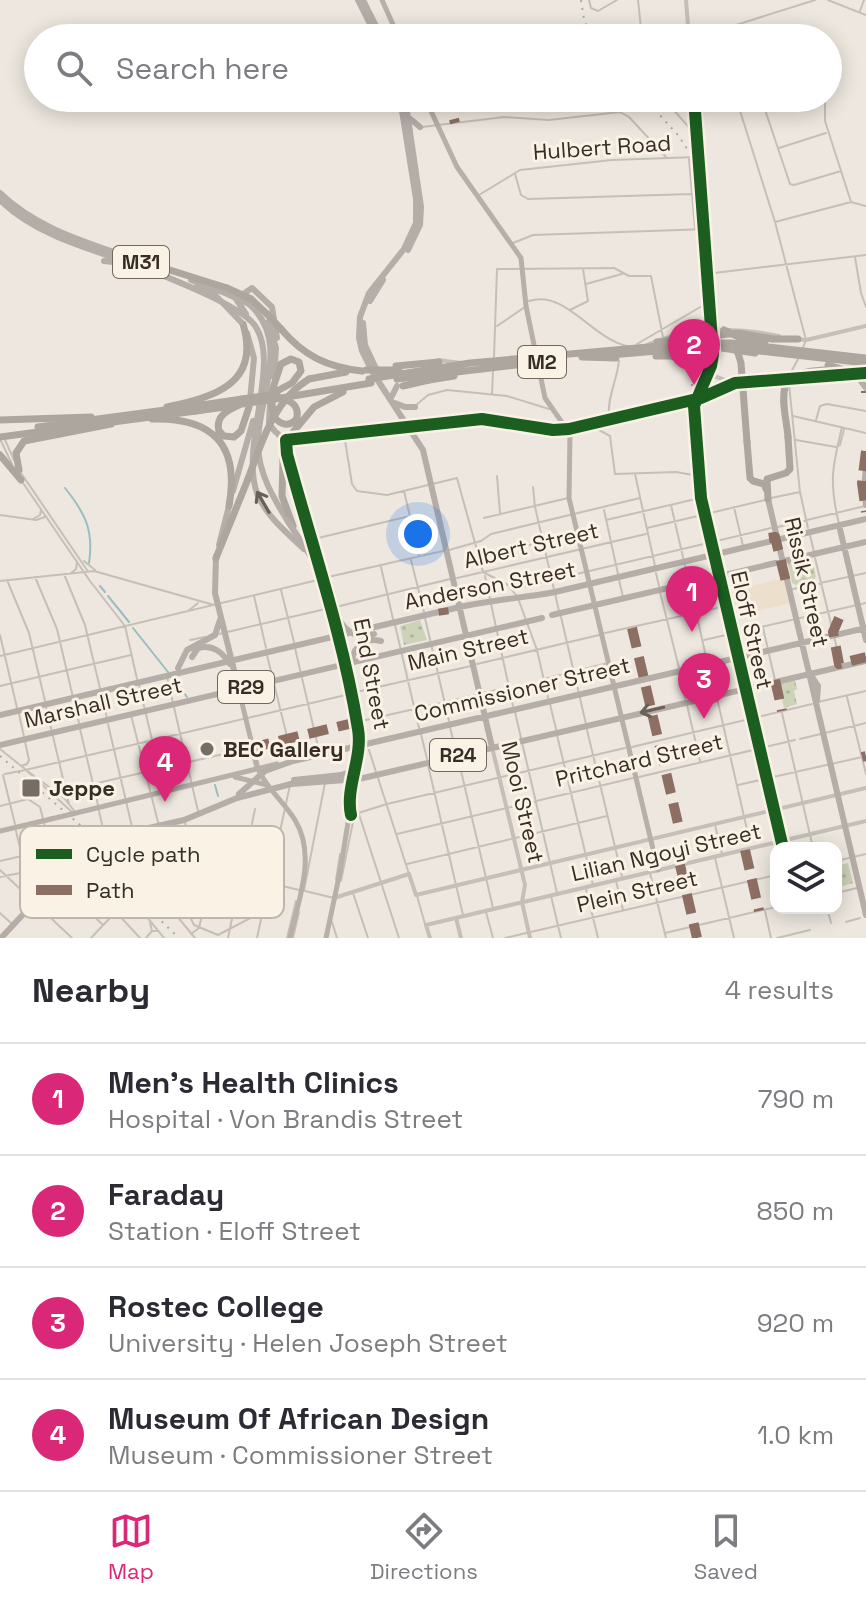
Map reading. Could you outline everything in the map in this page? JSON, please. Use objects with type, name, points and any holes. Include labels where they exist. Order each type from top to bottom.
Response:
[{"type":"highway","points":[[137,262],[249,299],[310,357],[329,365],[370,374]]},
{"type":"highway","points":[[196,405],[228,387],[243,370],[248,349],[242,323]]},
{"type":"highway","points":[[718,330],[743,339],[802,340]]},
{"type":"highway","points":[[583,355],[738,333],[866,364]]},
{"type":"highway","points":[[700,337],[722,338],[738,353],[750,478],[764,484],[767,495]]},
{"type":"highway","name":"M2","points":[[0,429],[125,418],[196,405],[243,402],[370,374],[718,343],[866,364]]},
{"type":"highway","points":[[715,347],[828,365],[855,373]]},
{"type":"highway","name":"M2","points":[[583,355],[715,347],[866,364]]},
{"type":"highway","points":[[583,355],[665,355],[693,364],[710,374]]},
{"type":"highway","points":[[216,558],[277,410],[289,394],[309,379],[333,373],[370,374],[467,359],[499,363]]},
{"type":"highway","points":[[296,360],[300,365],[300,375],[275,395],[281,364],[296,360]]},
{"type":"highway","points":[[399,386],[499,363]]},
{"type":"highway","points":[[767,495],[768,477],[790,469],[786,383],[792,376],[807,372],[866,364]]},
{"type":"highway","points":[[393,367],[436,365]]},
{"type":"highway","points":[[298,540],[287,517],[281,488],[283,459],[294,431],[323,401],[370,374]]},
{"type":"highway","points":[[243,402],[241,431],[234,437],[224,436],[219,431],[218,420],[243,402]]},
{"type":"highway","points":[[20,475],[15,458],[17,449],[30,439],[91,430],[125,418],[171,419],[198,426],[216,439],[231,462],[233,482],[229,506]]},
{"type":"highway","points":[[0,455],[20,475]]},
{"type":"main road","points":[[360,0],[373,24]]},
{"type":"main road","points":[[382,0],[393,24]]},
{"type":"main road","name":"Mooi Street","points":[[404,112],[416,199],[416,223],[404,249],[373,286],[363,306],[359,338],[370,374],[394,400],[409,427]]},
{"type":"main road","name":"Mooi Street","points":[[406,112],[406,133]]},
{"type":"main road","points":[[431,112],[457,167],[519,254],[525,304],[545,398],[569,429],[569,498],[658,870]]},
{"type":"main road","points":[[406,133],[423,127],[433,116]]},
{"type":"main road","points":[[408,117],[423,127]]},
{"type":"main road","name":"M31","points":[[0,193],[46,229]]},
{"type":"main road","name":"M31","points":[[0,200],[20,217],[46,229],[200,287],[227,304],[242,323],[254,358],[243,402],[241,459],[216,558],[215,593],[258,769],[294,819],[306,847],[304,874],[290,938]]},
{"type":"main road","points":[[104,261],[137,262],[249,299],[271,328],[277,356]]},
{"type":"main road","points":[[249,299],[256,290],[272,307],[276,319],[275,395],[268,418],[263,457],[266,482]]},
{"type":"main road","points":[[215,298],[249,299]]},
{"type":"main road","points":[[215,298],[241,313],[255,326]]},
{"type":"main road","points":[[236,299],[255,326],[265,355],[251,460],[253,481],[268,513],[315,559]]},
{"type":"main road","points":[[249,299],[264,322],[271,355],[258,445],[266,482],[287,517]]},
{"type":"main road","points":[[370,374],[393,367]]},
{"type":"main road","points":[[393,367],[387,371],[388,380],[399,386]]},
{"type":"main road","points":[[855,373],[866,388]]},
{"type":"main road","points":[[383,386],[399,386]]},
{"type":"main road","name":"Mooi Street","points":[[383,386],[423,450],[492,747]]},
{"type":"main road","points":[[399,386],[394,400],[412,409]]},
{"type":"main road","points":[[241,459],[260,400]]},
{"type":"main road","points":[[268,418],[271,427],[290,448]]},
{"type":"main road","points":[[283,438],[302,437]]},
{"type":"main road","points":[[866,466],[866,505]]},
{"type":"main road","name":"Rissik Street","points":[[767,495],[852,857],[863,887],[863,917]]},
{"type":"main road","name":"Anderson Street","points":[[101,692],[489,600],[519,599],[555,592],[866,519]]},
{"type":"main road","points":[[839,525],[866,640]]},
{"type":"main road","points":[[298,540],[323,575],[340,621],[350,632],[361,636],[374,634],[392,623]]},
{"type":"main road","points":[[556,615],[866,542]]},
{"type":"main road","points":[[326,938],[363,747],[335,607]]},
{"type":"main road","points":[[168,676],[178,668],[187,650],[215,635],[220,613]]},
{"type":"main road","name":"Marshall Street","points":[[0,747],[542,618]]},
{"type":"main road","name":"Commissioner Street","points":[[0,831],[865,628]]},
{"type":"main road","points":[[354,690],[351,663],[355,650],[367,640],[381,641],[391,653]]},
{"type":"main road","points":[[218,664],[197,664],[192,657],[198,648],[214,648],[223,654],[234,670]]},
{"type":"main road","name":"R24","points":[[159,826],[292,782],[356,779],[866,661]]},
{"type":"main road","name":"R29","points":[[0,715],[101,692]]},
{"type":"main road","points":[[292,782],[347,773],[354,767],[363,747]]},
{"type":"main road","name":"R24","points":[[201,814],[241,793],[265,771],[290,762]]},
{"type":"main road","points":[[226,777],[240,777],[276,788]]},
{"type":"main road","name":"R24","points":[[1,938],[20,918]]},
{"type":"street","points":[[589,0],[593,10],[601,11],[617,0]]},
{"type":"street","points":[[638,0],[641,24]]},
{"type":"street","points":[[687,0],[689,24]]},
{"type":"street","points":[[739,24],[815,0]]},
{"type":"street","points":[[828,0],[866,15]]},
{"type":"street","points":[[859,12],[864,0]]},
{"type":"street","points":[[423,127],[504,117],[549,120],[620,112],[629,117],[666,157]]},
{"type":"street","points":[[676,112],[697,136]]},
{"type":"street","name":"Eloff Street","points":[[697,112],[701,156]]},
{"type":"street","points":[[740,112],[787,265],[802,340],[788,379],[791,439],[806,520],[842,667]]},
{"type":"street","points":[[766,112],[788,182],[794,185],[841,171]]},
{"type":"street","points":[[824,112],[851,202]]},
{"type":"street","points":[[686,123],[697,122]]},
{"type":"street","name":"Eloff Street","points":[[697,122],[712,300],[718,330],[710,374],[699,399],[696,418],[701,498],[781,841]]},
{"type":"street","points":[[778,149],[828,133]]},
{"type":"street","name":"Hulbert Road","points":[[478,196],[515,172],[612,160],[701,156]]},
{"type":"street","points":[[688,157],[695,229]]},
{"type":"street","points":[[515,172],[521,195],[528,199],[692,194]]},
{"type":"street","points":[[775,222],[851,202],[866,206]]},
{"type":"street","points":[[512,244],[533,235],[707,229]]},
{"type":"street","points":[[710,273],[866,255]]},
{"type":"street","points":[[855,256],[866,307]]},
{"type":"street","points":[[492,394],[499,363],[497,269],[617,268],[631,277],[648,275],[652,278],[663,337]]},
{"type":"street","points":[[569,310],[588,303],[583,269]]},
{"type":"street","points":[[586,284],[623,273]]},
{"type":"street","points":[[496,326],[525,304],[544,297],[557,301],[600,334],[633,348],[712,300]]},
{"type":"street","points":[[393,367],[445,359],[468,366],[618,351],[663,337],[718,330],[740,329],[802,340],[866,326]]},
{"type":"street","points":[[610,419],[608,405],[618,377],[618,351]]},
{"type":"street","points":[[302,437],[486,419],[556,430],[569,429],[699,399],[735,383],[855,373],[866,364]]},
{"type":"street","points":[[399,386],[450,379],[468,366]]},
{"type":"street","points":[[710,374],[735,383]]},
{"type":"street","points":[[412,409],[428,395],[447,390],[507,396],[551,409]]},
{"type":"street","points":[[816,421],[820,406],[827,403],[866,411]]},
{"type":"street","points":[[792,416],[866,433]]},
{"type":"street","points":[[588,424],[610,436],[615,474],[676,472],[700,476]]},
{"type":"street","points":[[839,525],[831,491],[836,447],[840,445],[843,427]]},
{"type":"street","points":[[0,429],[20,475],[41,509],[125,626],[159,769]]},
{"type":"street","points":[[0,429],[20,475],[81,558],[98,571],[215,605]]},
{"type":"street","points":[[344,433],[356,490],[385,495],[454,477],[459,480],[484,573],[557,894]]},
{"type":"street","points":[[326,578],[315,559],[290,448],[296,441],[329,434]]},
{"type":"street","points":[[283,438],[326,578]]},
{"type":"street","points":[[791,439],[836,447]]},
{"type":"street","points":[[635,474],[646,534],[700,762]]},
{"type":"street","points":[[497,476],[500,514]]},
{"type":"street","points":[[533,487],[555,592],[556,615],[567,643],[623,879]]},
{"type":"street","points":[[404,490],[419,556]]},
{"type":"street","points":[[646,528],[734,507],[767,495],[800,492]]},
{"type":"street","points":[[484,518],[569,498]]},
{"type":"street","points":[[2,655],[475,544],[489,535],[640,498]]},
{"type":"street","points":[[606,520],[701,498]]},
{"type":"street","points":[[671,505],[748,834]]},
{"type":"street","points":[[512,589],[866,505]]},
{"type":"street","points":[[603,507],[624,598]]},
{"type":"street","points":[[734,507],[743,548]]},
{"type":"street","points":[[32,519],[39,516],[41,509]]},
{"type":"street","points":[[0,515],[50,523]]},
{"type":"street","points":[[38,520],[47,515]]},
{"type":"street","points":[[298,540],[410,516]]},
{"type":"street","points":[[501,552],[578,532]]},
{"type":"street","name":"Albert Street","points":[[190,640],[646,534]]},
{"type":"street","points":[[81,558],[86,572]]},
{"type":"street","points":[[411,559],[493,909]]},
{"type":"street","points":[[70,573],[76,569],[77,562]]},
{"type":"street","points":[[381,566],[392,623],[464,916]]},
{"type":"street","points":[[496,578],[498,569]]},
{"type":"street","points":[[0,581],[98,571]]},
{"type":"street","points":[[484,573],[512,589],[528,621],[593,886]]},
{"type":"street","points":[[790,590],[866,573]]},
{"type":"street","points":[[64,574],[87,635],[132,826]]},
{"type":"street","points":[[35,577],[60,642],[103,826]]},
{"type":"street","name":"End Street","points":[[326,578],[364,720],[363,747],[356,779]]},
{"type":"street","points":[[7,580],[32,648],[69,804],[74,813]]},
{"type":"street","points":[[281,589],[320,754]]},
{"type":"street","points":[[253,595],[290,762]]},
{"type":"street","points":[[187,612],[200,602]]},
{"type":"street","points":[[702,641],[866,603]]},
{"type":"street","points":[[215,605],[255,769]]},
{"type":"street","name":"Main Street","points":[[23,770],[354,690],[726,606]]},
{"type":"street","points":[[762,627],[775,680]]},
{"type":"street","points":[[0,635],[2,655],[12,683],[29,762],[21,766]]},
{"type":"street","points":[[0,686],[132,655]]},
{"type":"street","points":[[544,679],[609,663]]},
{"type":"street","points":[[168,676],[201,814]]},
{"type":"street","points":[[357,722],[509,687]]},
{"type":"street","name":"End Street","points":[[354,690],[363,747],[377,774],[430,938]]},
{"type":"street","points":[[354,814],[866,691]]},
{"type":"street","points":[[847,696],[866,774]]},
{"type":"street","points":[[782,711],[812,842]]},
{"type":"street","points":[[131,714],[159,826]]},
{"type":"street","points":[[800,739],[866,723]]},
{"type":"street","name":"Pritchard Street","points":[[397,834],[795,740]]},
{"type":"street","points":[[0,747],[74,813]]},
{"type":"street","name":"Mooi Street","points":[[492,747],[521,869],[525,892],[522,902],[529,935]]},
{"type":"street","points":[[66,790],[250,748]]},
{"type":"street","points":[[737,786],[862,757]]},
{"type":"street","points":[[20,848],[3,775],[23,770]]},
{"type":"street","points":[[23,770],[69,804]]},
{"type":"street","points":[[337,885],[344,873],[356,805],[356,779]]},
{"type":"street","points":[[356,779],[350,802],[399,938]]},
{"type":"street","points":[[290,938],[303,893],[326,781]]},
{"type":"street","points":[[282,826],[292,782]]},
{"type":"street","points":[[416,895],[866,788]]},
{"type":"street","points":[[0,806],[30,799],[40,807],[49,826]]},
{"type":"street","points":[[337,885],[337,870],[356,805]]},
{"type":"street","points":[[251,826],[255,809]]},
{"type":"street","points":[[407,864],[608,815]]},
{"type":"street","points":[[184,820],[185,826]]},
{"type":"street","name":"Lilian Ngoyi Street","points":[[426,925],[866,821]]},
{"type":"street","points":[[715,824],[722,855]]},
{"type":"street","points":[[842,860],[866,854]]},
{"type":"street","points":[[0,861],[20,856]]},
{"type":"street","points":[[715,857],[734,938]]},
{"type":"street","points":[[0,870],[20,890]]},
{"type":"street","points":[[650,872],[666,938]]},
{"type":"street","points":[[0,877],[20,873]]},
{"type":"street","points":[[284,887],[334,898],[409,874]]},
{"type":"street","name":"Plein Street","points":[[505,938],[529,935],[770,876]]},
{"type":"street","points":[[615,880],[623,911]]},
{"type":"street","points":[[586,887],[598,938]]},
{"type":"street","points":[[842,892],[863,887]]},
{"type":"street","points":[[353,892],[368,938]]},
{"type":"street","points":[[290,938],[294,905],[303,893]]},
{"type":"street","points":[[551,896],[561,938]]},
{"type":"street","points":[[665,933],[770,908]]},
{"type":"street","points":[[765,909],[771,938]]},
{"type":"street","points":[[486,911],[493,938]]},
{"type":"street","points":[[0,913],[13,925]]},
{"type":"street","points":[[829,914],[831,923]]},
{"type":"street","points":[[330,917],[337,938]]},
{"type":"street","points":[[846,922],[863,917]]},
{"type":"street","points":[[50,918],[72,938]]},
{"type":"street","points":[[96,918],[103,925]]},
{"type":"street","points":[[91,938],[110,918]]},
{"type":"street","points":[[122,918],[140,938]]},
{"type":"street","points":[[178,918],[195,938]]},
{"type":"street","points":[[190,918],[199,928],[218,935],[251,918]]},
{"type":"street","points":[[191,934],[199,928],[201,918]]},
{"type":"street","points":[[228,938],[232,918]]},
{"type":"street","points":[[257,938],[261,918]]},
{"type":"street","points":[[456,918],[461,938]]},
{"type":"street","points":[[149,920],[152,931]]},
{"type":"street","points":[[149,920],[163,938]]},
{"type":"street","points":[[777,938],[810,930]]},
{"type":"street","points":[[146,938],[152,931]]},
{"type":"street","points":[[152,931],[163,938]]},
{"type":"street","points":[[96,933],[101,938]]},
{"type":"green space","points":[[812,558],[816,577],[813,581],[792,583],[788,563]]},
{"type":"green space","points":[[420,620],[427,640],[404,645],[400,626]]},
{"type":"green space","points":[[795,680],[797,704],[784,708],[778,684]]},
{"type":"green space","points":[[848,863],[853,883],[842,886],[842,864]]},
{"type":"shaded area","points":[[784,578],[791,603],[732,617],[726,592]]},
{"type":"waterway","points":[[65,488],[78,506],[89,531],[89,563]]},
{"type":"waterway","points":[[100,586],[105,592]]},
{"type":"waterway","points":[[108,596],[129,622]]},
{"type":"waterway","points":[[133,628],[168,672]]},
{"type":"waterway","points":[[173,678],[187,697]]},
{"type":"waterway","points":[[215,785],[218,796]]},
{"type":"railway","points":[[581,0],[586,24]]},
{"type":"railway","points":[[657,112],[689,152]]},
{"type":"railway","points":[[692,370],[692,386]]},
{"type":"railway","points":[[0,756],[81,826]]},
{"type":"railway","points":[[158,918],[179,938]]},
{"type":"marked path","points":[[454,119],[455,123]]},
{"type":"marked path","points":[[866,451],[862,483],[866,512]]},
{"type":"marked path","points":[[769,538],[775,537],[787,586]]},
{"type":"marked path","points":[[443,608],[444,615]]},
{"type":"marked path","points":[[839,618],[833,632],[839,664],[866,657]]},
{"type":"marked path","points":[[632,628],[680,832]]},
{"type":"marked path","points":[[775,680],[782,711]]},
{"type":"marked path","points":[[250,748],[357,722]]},
{"type":"marked path","points":[[862,757],[866,756]]},
{"type":"marked path","points":[[745,850],[759,911]]},
{"type":"marked path","points":[[680,865],[697,938]]},
{"type":"cycle path","points":[[695,112],[713,354],[694,406],[701,498],[782,842]]},
{"type":"cycle path","points":[[351,815],[350,794],[359,740],[352,694],[336,625],[287,454],[286,440],[482,419],[553,430],[569,429],[701,398],[735,383],[866,373]]},
{"type":"place","name":"Faraday","points":[[694,385]]},
{"type":"place","name":"Men's Health Clinics","points":[[692,632]]},
{"type":"place","name":"Rostec College","points":[[704,719]]},
{"type":"place","name":"BEC Gallery","points":[[207,749]]},
{"type":"place","name":"Jeppe","points":[[31,788]]},
{"type":"place","name":"Museum Of African Design","points":[[165,802]]}]
